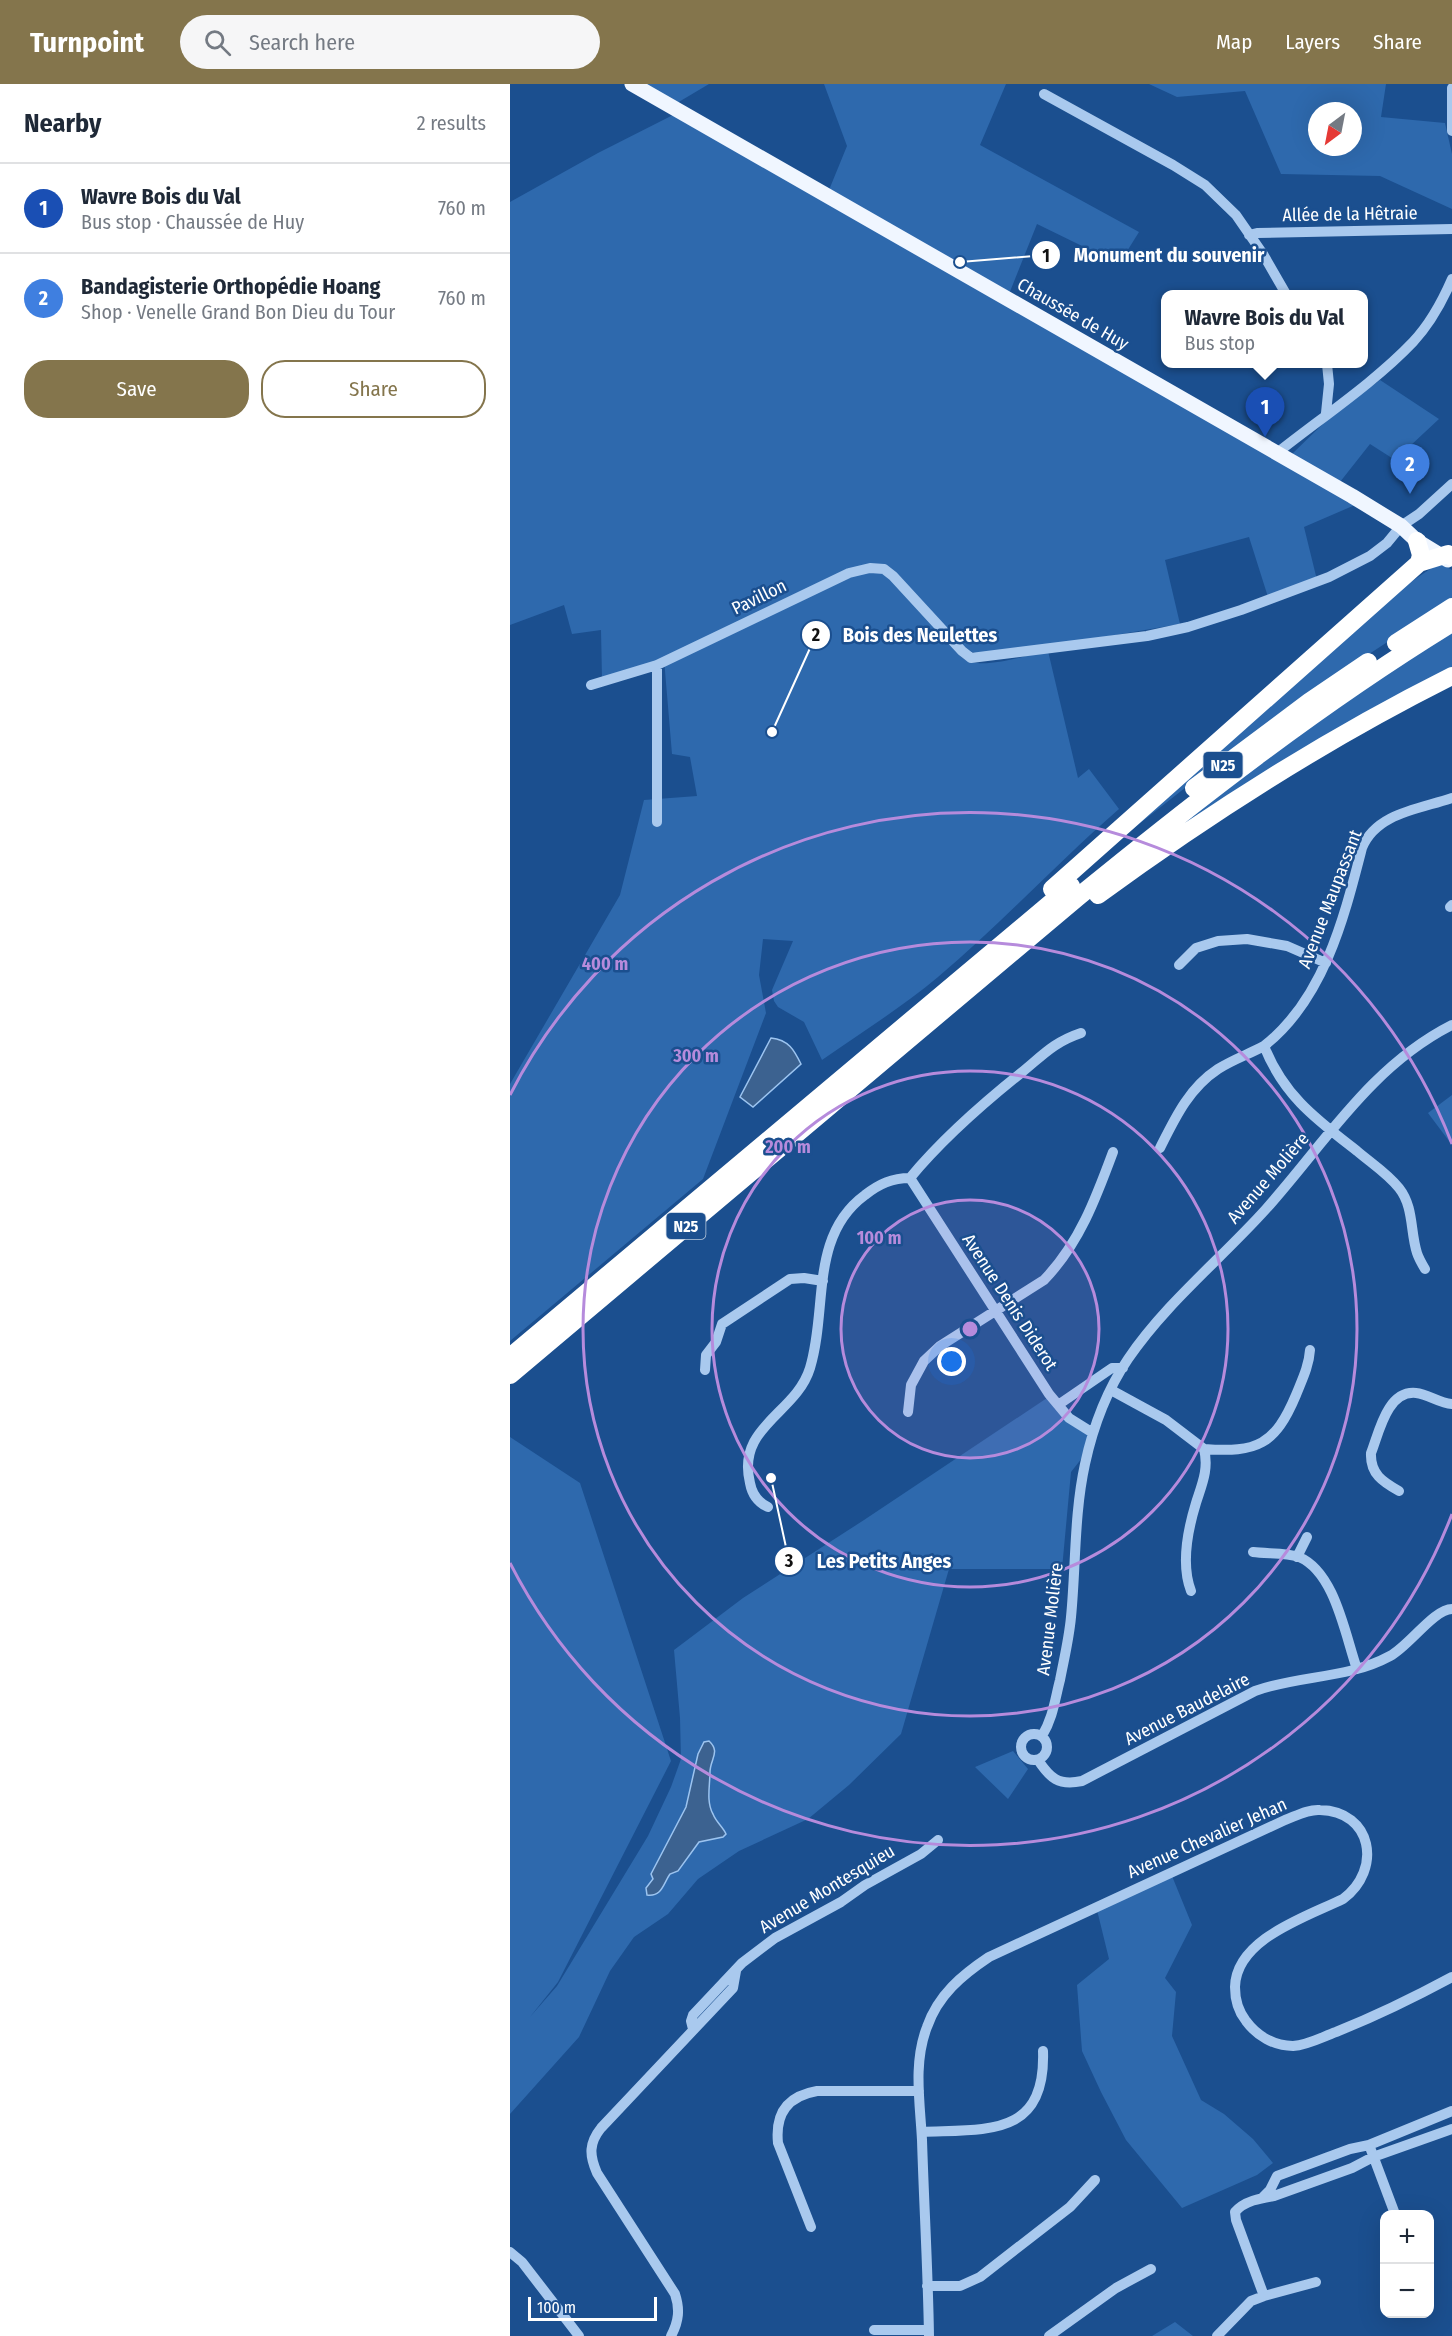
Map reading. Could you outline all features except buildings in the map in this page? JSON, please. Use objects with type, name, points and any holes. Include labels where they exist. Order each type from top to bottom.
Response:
[{"type":"highway","points":[[1417,541],[1420,549],[1419,563]]},
{"type":"highway","points":[[1449,557],[1419,563],[1011,926],[1007,948],[1024,952],[1149,858],[1260,784],[1332,741],[1452,676]]},
{"type":"highway","name":"N25","points":[[510,1375],[1217,769],[1309,702],[1452,607]]},
{"type":"highway","name":"N25","points":[[510,1357],[1007,948],[1078,897],[1233,773],[1404,652],[1452,623]]},
{"type":"main road","name":"Chaussée de Huy","points":[[632,84],[1277,453],[1401,526],[1417,541],[1449,557]]},
{"type":"main road","name":"Chaussée de Huy","points":[[1401,526],[1417,531],[1449,557]]},
{"type":"street","points":[[1452,88],[1452,131]]},
{"type":"street","points":[[1044,94],[1195,178],[1222,200],[1250,235],[1284,290]]},
{"type":"street","name":"Allée de la Hêtraie","points":[[1250,235],[1257,232],[1311,230],[1452,229]]},
{"type":"street","points":[[1277,453],[1413,342],[1433,315],[1452,279]]},
{"type":"street","points":[[1326,414],[1329,384],[1327,368]]},
{"type":"street","points":[[1401,526],[1419,514],[1452,484]]},
{"type":"street","name":"Pavillon","points":[[591,685],[657,665],[862,568],[888,571],[962,651],[975,658],[1133,638],[1216,619],[1329,577],[1360,562],[1388,543],[1401,526]]},
{"type":"street","points":[[657,665],[657,822]]},
{"type":"street","name":"Avenue Maupassant","points":[[1160,1148],[1178,1113],[1199,1084],[1217,1070],[1264,1046],[1288,1024],[1326,963],[1362,848],[1369,834],[1384,821],[1452,798]]},
{"type":"street","points":[[1179,965],[1196,948],[1218,941],[1248,939],[1287,946],[1326,963]]},
{"type":"street","name":"Avenue Molière","points":[[1038,1760],[1044,1756],[1047,1747],[1042,1736],[1052,1716],[1067,1647],[1084,1467],[1093,1433],[1123,1368],[1142,1340],[1177,1299],[1266,1208],[1381,1074],[1417,1046],[1452,1025]]},
{"type":"street","points":[[768,1507],[760,1503],[753,1493],[748,1473],[750,1454],[758,1433],[795,1396],[810,1369],[831,1241],[848,1211],[862,1197],[882,1183],[910,1178],[981,1104],[1061,1039],[1081,1033]]},
{"type":"street","points":[[1264,1046],[1277,1074],[1289,1092],[1382,1171],[1404,1195],[1413,1227],[1416,1250],[1425,1269]]},
{"type":"street","points":[[908,1412],[911,1385],[924,1361],[940,1346],[1044,1280],[1058,1266],[1077,1236],[1098,1192],[1113,1152]]},
{"type":"street","name":"Avenue Denis Diderot","points":[[910,1178],[1058,1405],[1069,1418],[1093,1433]]},
{"type":"street","points":[[705,1370],[706,1355],[716,1342],[722,1324],[790,1279],[804,1278],[823,1281]]},
{"type":"street","points":[[1111,1390],[1166,1420],[1204,1449],[1243,1449],[1257,1445],[1272,1435],[1288,1414],[1310,1362],[1310,1350]]},
{"type":"street","points":[[1058,1405],[1112,1368],[1123,1368]]},
{"type":"street","points":[[1399,1491],[1376,1475],[1371,1461],[1371,1453],[1390,1406],[1400,1396],[1415,1393],[1452,1404]]},
{"type":"street","points":[[1191,1590],[1186,1579],[1189,1535],[1194,1510],[1205,1480],[1204,1449]]},
{"type":"street","points":[[1298,1557],[1307,1538]]},
{"type":"street","points":[[1253,1552],[1298,1557],[1316,1569],[1328,1584],[1358,1669]]},
{"type":"street","name":"Avenue Baudelaire","points":[[1038,1760],[1045,1772],[1052,1778],[1066,1782],[1082,1781],[1255,1691],[1285,1682],[1358,1669],[1397,1653],[1433,1618],[1452,1609]]},
{"type":"street","points":[[1038,1760],[1026,1758],[1022,1754],[1020,1745],[1025,1737],[1031,1734],[1042,1736]]},
{"type":"street","name":"Avenue Chevalier Jehan","points":[[929,2333],[919,2091],[920,2055],[927,2026],[935,2008],[966,1972],[1000,1952],[1285,1820],[1318,1810],[1331,1811],[1347,1818],[1358,1827],[1365,1840],[1368,1854],[1367,1866],[1362,1880],[1354,1891],[1268,1938],[1251,1950],[1242,1960],[1236,1974],[1235,1990],[1237,2005],[1251,2028],[1262,2038],[1281,2045],[1307,2043],[1388,2009],[1452,1977]]},
{"type":"street","name":"Avenue Montesquieu","points":[[671,2336],[676,2326],[680,2307],[675,2294],[591,2161],[591,2145],[600,2128],[693,2029],[691,2021],[693,2015],[742,1963],[775,1938],[921,1854],[938,1840]]},
{"type":"street","points":[[922,2132],[994,2129],[1019,2118],[1036,2097],[1044,2067],[1043,2051]]},
{"type":"street","points":[[811,2227],[778,2143],[779,2118],[786,2107],[801,2093],[817,2091],[919,2091]]},
{"type":"street","points":[[1263,2197],[1270,2190],[1277,2176],[1350,2149],[1369,2145],[1452,2111]]},
{"type":"street","points":[[1264,2296],[1234,2212],[1239,2206],[1352,2168],[1373,2157],[1452,2129]]},
{"type":"street","points":[[1369,2145],[1393,2210]]},
{"type":"street","points":[[927,2286],[960,2286],[980,2277],[1070,2207],[1095,2180]]},
{"type":"street","points":[[510,2252],[522,2262],[579,2336]]},
{"type":"street","points":[[1049,2336],[1116,2288],[1150,2269]]},
{"type":"street","points":[[1216,2336],[1251,2301],[1316,2282]]},
{"type":"street","points":[[874,2330],[929,2333]]},
{"type":"shaded area","points":[[644,84],[709,84],[677,103]]},
{"type":"shaded area","points":[[824,84],[1006,84],[980,145],[1139,232],[1119,264],[1037,224],[1009,294],[829,190],[847,146]]},
{"type":"shaded area","points":[[1149,84],[1386,84],[1381,117],[1445,123],[1452,154],[1452,209],[1380,176],[1281,174],[1245,91],[1177,97]]},
{"type":"shaded area","points":[[673,115],[1355,505],[1304,527],[1317,580],[1268,597],[1249,537],[1165,560],[1180,624],[1098,638],[977,653],[953,648],[966,660],[980,663],[999,662],[1048,651],[1078,778],[1089,769],[1119,809],[938,977],[822,1060],[804,1022],[778,1007],[774,1001],[772,990],[793,941],[763,939],[759,975],[766,1013],[703,1179],[510,1341],[510,1084],[620,895],[644,800],[697,796],[690,757],[672,754],[664,659],[602,679],[601,630],[572,634],[564,605],[510,625],[510,202]]},
{"type":"shaded area","points":[[1380,380],[1439,419],[1395,460],[1370,444],[1340,482],[1292,454],[1328,419]]},
{"type":"shaded area","points":[[1439,563],[1452,570],[1452,600],[1346,669],[1218,762],[1069,879],[1390,596]]},
{"type":"shaded area","points":[[1452,630],[1452,670],[1145,855],[1236,780],[1318,720]]},
{"type":"shaded area","points":[[771,1038],[790,1046],[801,1064],[753,1107],[740,1097]]},
{"type":"shaded area","points":[[1452,1095],[1452,1145],[1428,1113]]},
{"type":"shaded area","points":[[1047,1398],[1067,1422],[1089,1436],[1082,1458],[1071,1472],[1062,1569],[949,1569],[901,1734],[849,1785],[808,1819],[739,1851],[698,1879],[668,1914],[634,1937],[610,1971],[579,2037],[510,2114],[510,1437],[580,1483],[671,1761],[558,1982],[530,2017],[557,1986],[648,1836],[671,1787],[681,1759],[674,1650],[743,1598]]},
{"type":"shaded area","points":[[709,1741],[715,1752],[710,1767],[710,1804],[714,1817],[726,1834],[723,1837],[699,1842],[678,1871],[670,1874],[662,1889],[656,1894],[647,1895],[646,1888],[653,1879],[651,1874],[686,1807],[698,1754],[704,1742]]},
{"type":"shaded area","points":[[1013,1751],[1028,1769],[1008,1799],[975,1767]]},
{"type":"shaded area","points":[[1172,1876],[1192,1925],[1165,1978],[1176,1992],[1172,2036],[1201,2100],[1224,2114],[1253,2139],[1273,2163],[1257,2175],[1182,2208],[1126,2140],[1101,2092],[1082,2051],[1077,1985],[1109,1959],[1097,1910]]},
{"type":"shaded area","points":[[1175,2322],[1193,2336],[1152,2336]]},
{"type":"place","name":"Monument du souvenir","points":[[960,262]]},
{"type":"place","name":"Wavre Bois du Val","points":[[1265,437]]},
{"type":"place","name":"Bandagisterie Orthopédie Hoang","points":[[1410,494]]},
{"type":"place","name":"Bois des Neulettes","points":[[772,732]]},
{"type":"place","name":"Les Petits Anges","points":[[771,1478]]}]
